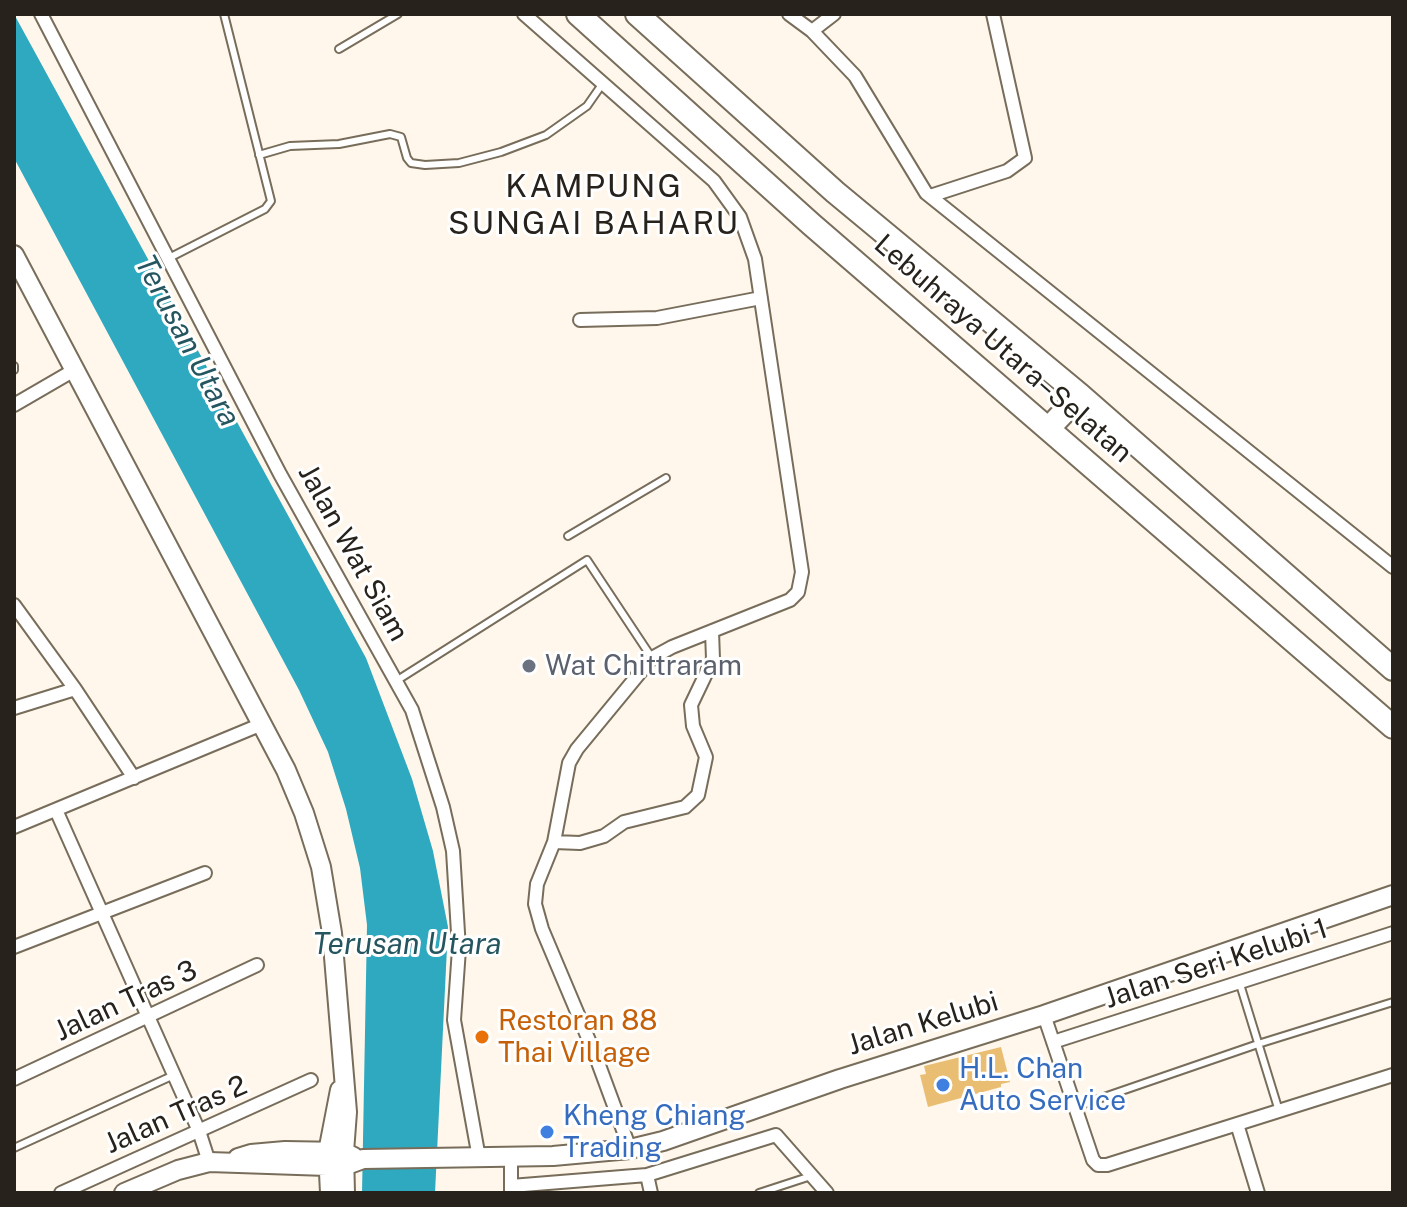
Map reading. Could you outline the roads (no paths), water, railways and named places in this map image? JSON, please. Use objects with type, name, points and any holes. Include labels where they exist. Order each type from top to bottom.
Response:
[{"type":"highway","name":"Lebuhraya Utara–Selatan","points":[[578,14],[811,224],[1393,727]]},
{"type":"highway","name":"Lebuhraya Utara–Selatan","points":[[637,14],[835,192],[1080,395],[1393,669]]},
{"type":"highway","points":[[1049,428],[1080,395]]},
{"type":"main road","points":[[14,255],[262,724],[304,813],[321,867],[332,933],[343,1076],[345,1193]]},
{"type":"main road","name":"Jalan Kelubi","points":[[218,1162],[252,1165],[344,1159],[566,1156],[630,1149],[663,1141],[840,1079],[1044,1015],[1393,895]]},
{"type":"main road","points":[[330,1193],[344,1159]]},
{"type":"main road","points":[[124,1193],[178,1170],[218,1162]]},
{"type":"street","name":"Jalan Wat Siam","points":[[41,14],[280,474],[412,710],[430,763],[453,851],[459,949],[454,1020],[470,1158]]},
{"type":"street","points":[[524,14],[714,181],[746,230],[761,298],[802,581],[798,592],[790,600],[652,658],[572,757],[554,842],[537,884],[535,904],[542,929],[596,1057],[630,1149]]},
{"type":"street","points":[[789,14],[843,61],[863,86],[930,196],[1393,567]]},
{"type":"street","points":[[812,31],[834,14]]},
{"type":"street","points":[[930,196],[1007,171],[1025,158],[993,14]]},
{"type":"street","points":[[580,320],[657,318],[761,298]]},
{"type":"street","points":[[14,405],[76,369]]},
{"type":"street","points":[[17,613],[75,689],[134,778]]},
{"type":"street","points":[[554,842],[580,843],[604,836],[624,822],[685,807],[698,795],[706,757],[693,726],[691,705],[713,659],[712,631]]},
{"type":"street","points":[[14,708],[75,689]]},
{"type":"street","points":[[14,827],[262,724]]},
{"type":"street","points":[[56,810],[199,1131],[218,1162]]},
{"type":"street","points":[[14,947],[205,873]]},
{"type":"street","name":"Jalan Seri Kelubi 1","points":[[1053,1042],[1393,933]]},
{"type":"street","name":"Jalan Tras 3","points":[[14,1079],[257,965]]},
{"type":"street","points":[[1044,1015],[1093,1160],[1098,1165],[1107,1165],[1393,1075]]},
{"type":"street","name":"Jalan Tras 2","points":[[61,1193],[311,1080]]},
{"type":"street","points":[[1237,1124],[1258,1193]]},
{"type":"street","points":[[511,1157],[511,1190],[647,1175],[776,1135],[827,1193]]},
{"type":"street","points":[[663,1141],[672,1168]]},
{"type":"street","points":[[647,1175],[651,1193]]},
{"type":"lane","points":[[169,258],[265,209],[271,196],[224,14]]},
{"type":"lane","points":[[339,49],[398,14]]},
{"type":"lane","points":[[259,155],[290,146],[339,144],[390,134],[401,137],[411,163],[459,163],[546,135],[587,106],[603,83]]},
{"type":"lane","points":[[568,536],[666,478]]},
{"type":"lane","points":[[396,681],[587,560],[652,658]]},
{"type":"lane","points":[[1239,981],[1279,1111]]},
{"type":"lane","points":[[1075,1107],[1258,1044],[1393,1002]]},
{"type":"lane","points":[[14,1148],[174,1075]]},
{"type":"lane","points":[[759,1193],[811,1176]]},
{"type":"water","name":"Terusan Utara","points":[[14,14],[366,658],[412,779],[433,851],[448,927],[435,1193],[362,1193],[367,925],[360,868],[346,809],[328,752],[299,690],[14,158]]},
{"type":"place","name":"Wat Chittraram","points":[[529,666]]},
{"type":"place","name":"Restoran 88 Thai Village","points":[[482,1037]]},
{"type":"place","name":"H.L. Chan Auto Service","points":[[943,1085]]},
{"type":"place","name":"Kheng Chiang Trading","points":[[547,1132]]},
{"type":"district","name":"KAMPUNG SUNGAI BAHARU","points":[[594,206]]}]
